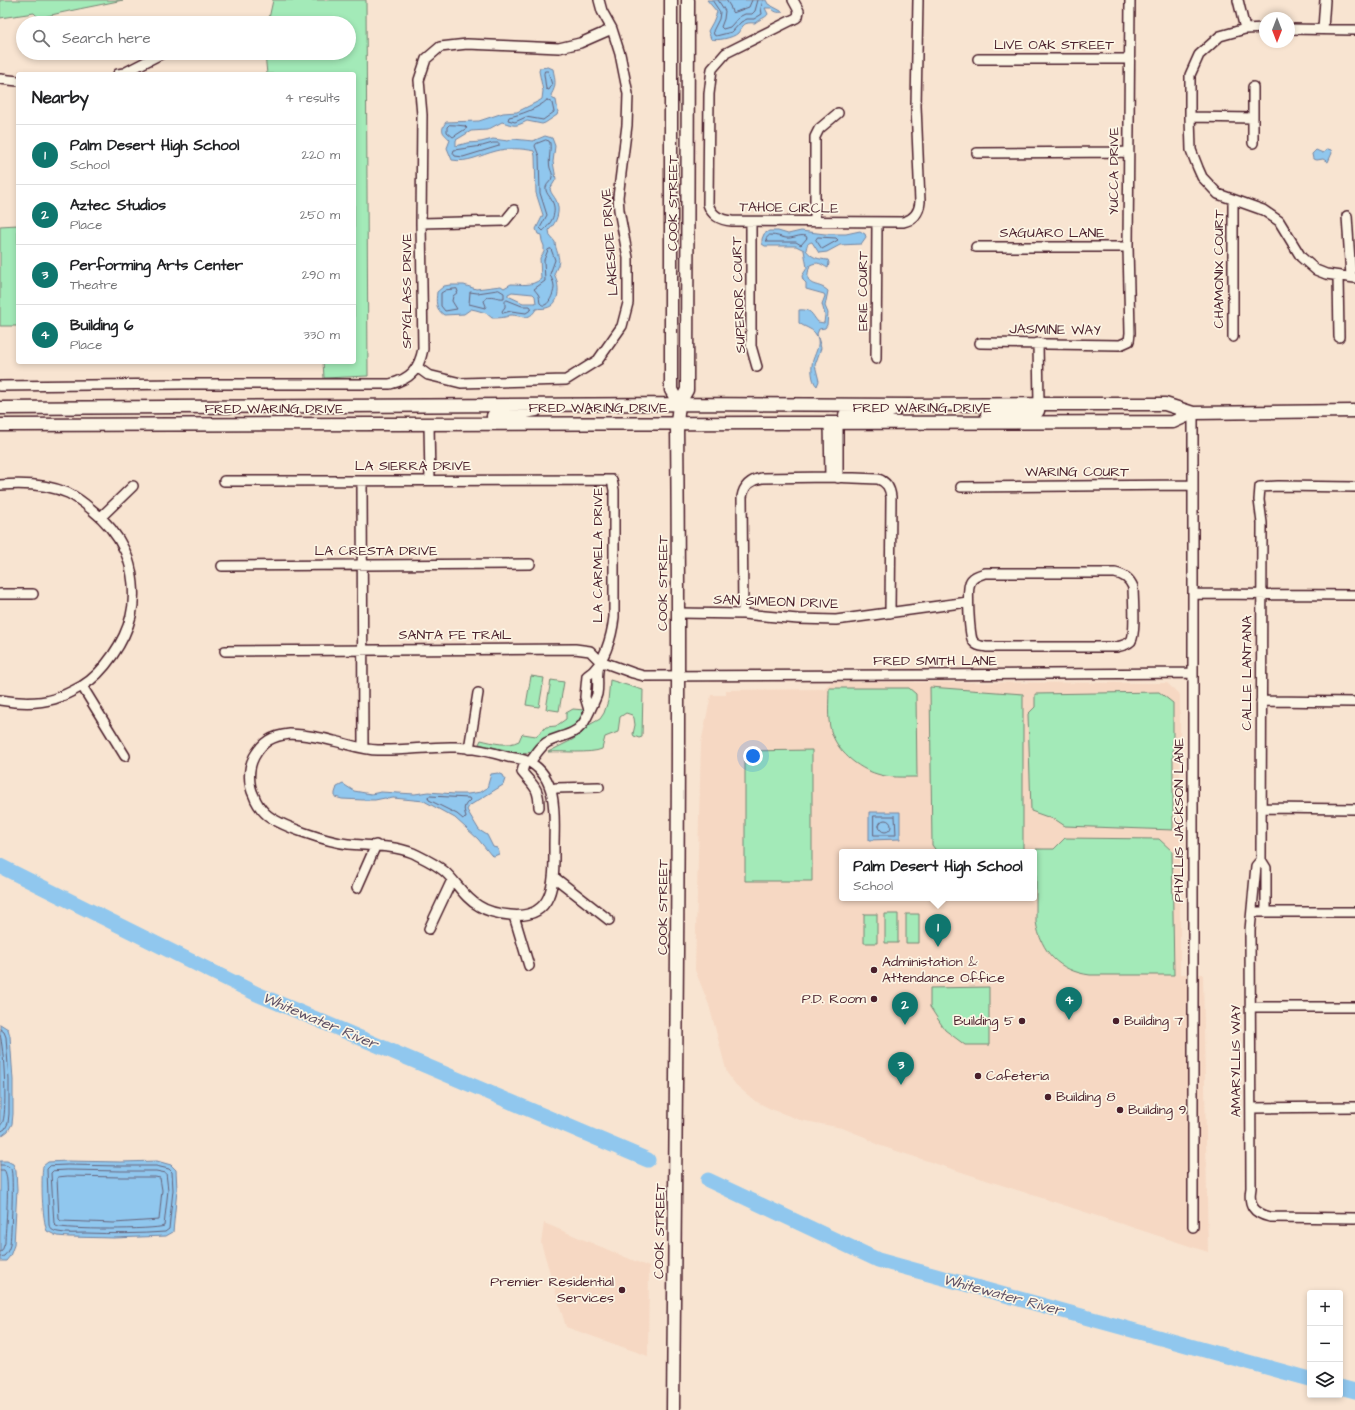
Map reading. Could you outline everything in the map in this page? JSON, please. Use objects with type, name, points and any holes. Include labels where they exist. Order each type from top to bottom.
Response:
[{"type":"main road","name":"COOK STREET","points":[[671,0],[671,390],[678,404],[678,958],[673,1410]]},
{"type":"main road","name":"COOK STREET","points":[[678,404],[687,390],[688,0]]},
{"type":"main road","name":"FRED WARING DRIVE","points":[[0,408],[561,404],[1165,404],[1193,413],[1355,411]]},
{"type":"main road","points":[[429,424],[431,419],[437,416],[508,415],[561,404]]},
{"type":"main road","points":[[934,423],[948,415],[1035,414],[1038,412],[1039,404]]},
{"type":"main road","points":[[834,422],[830,419],[836,415],[884,413],[912,405]]},
{"type":"main road","points":[[0,414],[35,408]]},
{"type":"main road","name":"FRED WARING DRIVE","points":[[0,425],[1173,422],[1193,413]]},
{"type":"street","name":"LAKESIDE DRIVE","points":[[417,367],[428,375],[460,383],[566,380],[598,360],[622,326],[628,304],[628,258],[618,197],[627,126],[628,94],[620,54],[612,30],[602,11],[599,0]]},
{"type":"street","name":"TAHOE CIRCLE","points":[[793,0],[799,11],[796,18],[726,53],[712,69],[709,94],[708,204],[712,213],[725,221],[877,223],[908,221],[915,215],[919,208],[916,106],[918,0]]},
{"type":"street","name":"YUCCA DRIVE","points":[[1128,341],[1130,333],[1128,247],[1128,59],[1130,0]]},
{"type":"street","points":[[1238,0],[1245,29]]},
{"type":"street","points":[[1323,29],[1325,0]]},
{"type":"street","points":[[1259,28],[1245,29],[1220,36],[1199,55],[1190,75],[1191,150],[1202,177],[1218,194],[1233,201],[1263,210],[1279,221],[1301,257],[1316,270],[1326,274],[1353,277],[1347,216]]},
{"type":"street","points":[[1295,29],[1355,30]]},
{"type":"street","name":"SPYGLASS DRIVE","points":[[0,386],[390,384],[409,377],[420,361],[423,349],[421,223],[422,115],[419,80],[426,59],[440,47],[467,44],[559,48],[570,47],[612,30]]},
{"type":"street","name":"LIVE OAK STREET","points":[[978,59],[1128,59]]},
{"type":"street","points":[[126,72],[149,60]]},
{"type":"street","points":[[0,79],[16,81]]},
{"type":"street","points":[[1253,87],[1253,143]]},
{"type":"street","points":[[815,222],[815,137],[819,129],[838,113]]},
{"type":"street","points":[[1190,117],[1253,118]]},
{"type":"street","points":[[977,153],[1128,152]]},
{"type":"street","name":"CHAMONIX COURT","points":[[1233,201],[1233,337]]},
{"type":"street","points":[[421,223],[505,221],[514,210]]},
{"type":"street","name":"SUPERIOR COURT","points":[[751,222],[751,346],[757,367]]},
{"type":"street","name":"ERIE COURT","points":[[876,359],[877,223]]},
{"type":"street","name":"SAGUARO LANE","points":[[976,247],[1128,247]]},
{"type":"street","points":[[1338,276],[1338,337]]},
{"type":"street","name":"JASMINE WAY","points":[[980,343],[1120,344],[1128,341]]},
{"type":"street","points":[[1038,343],[1039,404]]},
{"type":"street","name":"PHYLLIS JACKSON LANE","points":[[1193,413],[1193,1227]]},
{"type":"street","points":[[834,422],[834,477]]},
{"type":"street","points":[[429,424],[430,480]]},
{"type":"street","points":[[743,614],[742,497],[743,490],[746,485],[756,479],[762,478],[834,477],[878,479],[884,481],[890,489],[890,613]]},
{"type":"street","points":[[362,480],[363,748]]},
{"type":"street","name":"LA SIERRA DRIVE","points":[[224,481],[603,480]]},
{"type":"street","name":"LA CARMELA DRIVE","points":[[589,710],[585,697],[587,676],[594,672],[607,646],[612,631],[614,617],[614,490],[612,480],[603,480]]},
{"type":"street","points":[[0,486],[29,484],[57,489],[69,494],[101,517],[118,538],[125,552],[133,582],[131,615],[125,632],[114,654],[98,672],[82,686],[54,699],[23,703],[0,700]]},
{"type":"street","name":"WARING COURT","points":[[961,486],[1193,485]]},
{"type":"street","points":[[101,517],[133,486]]},
{"type":"street","name":"CALLE LANTANA","points":[[1266,912],[1266,868],[1261,860],[1262,523],[1259,500],[1260,488],[1278,486],[1355,487]]},
{"type":"street","name":"LA CRESTA DRIVE","points":[[222,566],[530,564]]},
{"type":"street","points":[[985,573],[1115,573],[1124,575],[1130,580],[1133,587],[1134,632],[1131,640],[1124,645],[1116,647],[978,646],[970,636],[970,613],[968,602],[970,582],[977,576],[985,573]]},
{"type":"street","points":[[0,594],[33,594]]},
{"type":"street","points":[[1193,594],[1355,596]]},
{"type":"street","name":"SAN SIMEON DRIVE","points":[[678,613],[743,614],[798,620],[836,620],[968,602]]},
{"type":"street","name":"SANTA FE TRAIL","points":[[225,651],[363,649],[575,649],[590,651],[600,661],[644,676],[678,676]]},
{"type":"street","name":"LA CARMELA DRIVE","points":[[528,762],[546,743],[574,732],[582,726],[597,694],[598,681],[596,673],[600,661]]},
{"type":"street","name":"FRED SMITH LANE","points":[[678,676],[1193,673]]},
{"type":"street","points":[[82,686],[125,756]]},
{"type":"street","points":[[469,749],[478,693]]},
{"type":"street","points":[[1261,701],[1355,702]]},
{"type":"street","points":[[290,734],[308,736],[363,748],[377,750],[420,747],[457,747],[481,750],[528,762],[541,772],[551,790],[553,800],[554,877],[551,893],[544,905],[531,914],[514,916],[494,913],[479,907],[470,900],[444,871],[424,858],[403,849],[376,845],[335,842],[306,833],[276,821],[265,813],[256,801],[251,789],[251,761],[258,749],[276,735],[290,734]]},
{"type":"street","points":[[528,762],[522,772],[532,782],[536,789],[539,798],[539,807]]},
{"type":"street","points":[[551,790],[556,788],[599,787]]},
{"type":"street","points":[[1262,808],[1355,809]]},
{"type":"street","points":[[357,888],[376,845]]},
{"type":"street","name":"CALLE LANTANA","points":[[1253,912],[1256,866],[1261,860]]},
{"type":"street","points":[[554,877],[609,920]]},
{"type":"street","points":[[429,929],[452,880]]},
{"type":"street","points":[[1253,912],[1355,912]]},
{"type":"street","name":"AMARYLLIS WAY","points":[[1253,912],[1250,930],[1250,1197],[1253,1209],[1260,1215],[1270,1217],[1355,1218]]},
{"type":"street","points":[[514,916],[529,966]]},
{"type":"street","points":[[1250,1007],[1355,1007]]},
{"type":"street","points":[[1251,1108],[1355,1107]]},
{"type":"shaded area","points":[[832,682],[1167,683],[1180,695],[1180,974],[1203,974],[1208,1252],[878,1145],[865,1137],[842,1128],[800,1120],[755,1101],[736,1085],[727,1073],[709,1005],[695,970],[701,743],[711,695],[726,695],[726,690],[823,689]]},
{"type":"shaded area","points":[[544,1223],[649,1267],[648,1356],[566,1327],[541,1243]]},
{"type":"green space","points":[[0,0],[123,0],[48,16],[37,16],[34,13],[0,18]]},
{"type":"green space","points":[[273,0],[366,0],[368,376],[324,378],[323,364],[356,364],[356,72],[267,72],[266,60],[356,60],[356,16],[270,16]]},
{"type":"green space","points":[[16,225],[16,326],[0,326],[0,226]]},
{"type":"green space","points":[[531,676],[544,678],[539,707],[526,705]]},
{"type":"green space","points":[[551,680],[564,682],[559,711],[546,709]]},
{"type":"green space","points":[[610,680],[643,690],[642,737],[639,738],[634,736],[634,718],[632,715],[626,713],[620,717],[618,732],[605,737],[602,749],[584,752],[548,752],[572,740],[581,734],[589,725],[600,719],[604,713],[608,701]]},
{"type":"green space","points":[[930,687],[1023,694],[1023,849],[935,849],[932,845]]},
{"type":"green space","points":[[829,688],[909,688],[916,694],[917,777],[892,777],[877,774],[862,768],[843,752],[831,731],[829,715]]},
{"type":"green space","points":[[1159,692],[1173,703],[1173,830],[1065,826],[1056,820],[1031,811],[1028,714],[1035,707],[1035,694]]},
{"type":"green space","points":[[573,709],[584,710],[576,724],[544,741],[527,753],[523,754],[479,744],[481,740],[500,744],[510,744],[519,741],[523,734],[536,736],[546,727],[556,726],[566,719],[566,713]]},
{"type":"green space","points":[[812,750],[812,881],[745,881],[745,751]]},
{"type":"green space","points":[[1065,838],[1159,839],[1172,851],[1174,975],[1090,975],[1069,969],[1053,958],[1047,951],[1038,933],[1036,922],[1036,901],[1037,849],[1054,849]]},
{"type":"green space","points":[[864,914],[877,914],[877,943],[864,943]]},
{"type":"green space","points":[[885,914],[898,914],[898,943],[885,943]]},
{"type":"green space","points":[[906,914],[919,914],[919,943],[906,943]]},
{"type":"green space","points":[[989,987],[989,1045],[965,1045],[945,1030],[930,1007],[930,988]]},
{"type":"water","points":[[707,0],[766,0],[768,4],[783,12],[775,11],[771,8],[765,8],[768,14],[764,18],[755,23],[746,24],[733,36],[725,39],[714,40],[711,39],[708,31],[717,12]]},
{"type":"water","points":[[548,67],[553,69],[555,85],[551,95],[553,99],[556,100],[557,115],[542,124],[527,121],[515,125],[502,122],[487,130],[471,131],[456,140],[456,146],[493,139],[508,141],[513,139],[533,141],[545,136],[552,138],[555,146],[553,162],[556,179],[550,189],[556,200],[558,212],[556,220],[549,230],[550,236],[555,242],[559,259],[554,274],[558,288],[557,299],[551,306],[536,309],[528,317],[511,315],[492,318],[486,313],[471,309],[464,314],[444,315],[439,310],[436,302],[437,292],[444,286],[464,285],[476,289],[501,286],[504,288],[511,284],[530,284],[541,279],[540,258],[544,252],[544,246],[541,235],[538,234],[536,229],[543,215],[536,193],[534,151],[505,149],[469,160],[452,160],[447,148],[450,140],[443,132],[446,122],[479,121],[503,113],[517,112],[539,101],[542,99],[543,91],[539,71],[540,68]],"holes":[[[512,292],[533,294],[535,296],[536,303],[523,303],[508,296],[508,294]]]},
{"type":"water","points":[[1328,149],[1331,150],[1332,153],[1328,162],[1323,159],[1313,159],[1312,154],[1316,150],[1323,153]]},
{"type":"water","points":[[769,231],[778,231],[788,234],[801,231],[825,234],[846,234],[860,231],[865,234],[866,237],[861,244],[840,245],[827,252],[819,253],[812,242],[807,246],[806,250],[811,255],[818,259],[828,260],[829,263],[828,268],[818,263],[810,265],[808,273],[808,278],[812,284],[828,291],[825,306],[828,313],[827,325],[825,328],[819,329],[817,334],[821,348],[815,365],[819,381],[817,386],[813,377],[812,366],[818,346],[818,340],[813,331],[799,323],[799,310],[809,311],[818,322],[824,323],[825,315],[822,304],[825,296],[824,294],[806,289],[806,283],[802,276],[807,268],[804,250],[796,246],[765,246],[762,244],[762,239],[764,234]]},
{"type":"water","points":[[498,773],[503,775],[505,779],[503,785],[469,806],[467,810],[479,830],[487,835],[493,847],[497,848],[499,854],[494,856],[491,855],[478,839],[455,818],[424,801],[393,798],[363,800],[342,799],[335,797],[337,787],[343,784],[354,791],[371,794],[381,792],[415,794],[428,792],[468,794],[481,792],[487,788],[491,774]]},
{"type":"water","points":[[869,812],[900,812],[900,839],[869,840]]},
{"type":"water","points":[[0,1024],[8,1029],[10,1036],[13,1080],[13,1114],[12,1124],[8,1131],[0,1137]]},
{"type":"water","points":[[0,1161],[7,1161],[13,1164],[16,1171],[17,1189],[14,1245],[10,1256],[6,1261],[0,1261]]},
{"type":"water","points":[[157,1161],[171,1165],[176,1170],[177,1190],[173,1232],[166,1236],[114,1238],[57,1236],[47,1231],[42,1199],[43,1166],[48,1162]]},
{"type":"waterway","name":"Whitewater River","points":[[0,866],[257,994],[648,1160]]},
{"type":"waterway","name":"Whitewater River","points":[[708,1180],[878,1260],[1307,1378]]},
{"type":"waterway","name":"Whitewater River","points":[[1343,1388],[1355,1391]]},
{"type":"place","name":"Palm Desert High School","points":[[938,947]]},
{"type":"place","name":"Administation & Attendance Office","points":[[874,970]]},
{"type":"place","name":"P.D. Room","points":[[874,999]]},
{"type":"place","name":"Building 6","points":[[1069,1020]]},
{"type":"place","name":"Building 5","points":[[1022,1021]]},
{"type":"place","name":"Building 7","points":[[1116,1021]]},
{"type":"place","name":"Aztec Studios","points":[[905,1025]]},
{"type":"place","name":"Cafeteria","points":[[978,1076]]},
{"type":"place","name":"Performing Arts Center","points":[[901,1085]]},
{"type":"place","name":"Building 8","points":[[1048,1097]]},
{"type":"place","name":"Building 9","points":[[1120,1110]]},
{"type":"place","name":"Premier Residential Services","points":[[622,1290]]}]
